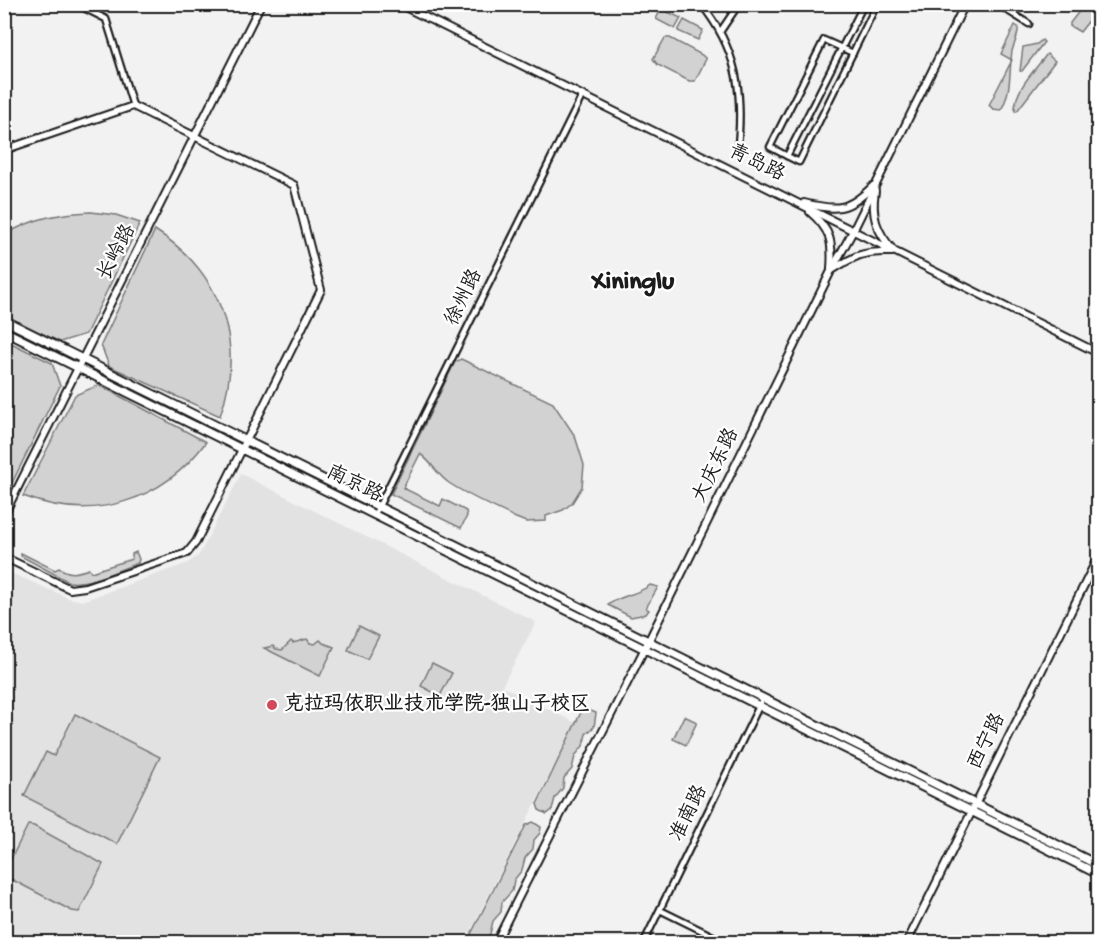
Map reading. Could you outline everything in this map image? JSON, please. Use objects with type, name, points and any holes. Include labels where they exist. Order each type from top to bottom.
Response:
[{"type":"main road","name":"南京路","points":[[4,320],[650,640],[761,701]]},
{"type":"main road","name":"南京路","points":[[4,331],[645,649],[761,701]]},
{"type":"main road","points":[[761,701],[974,807],[1098,865]]},
{"type":"main road","points":[[974,807],[1098,874]]},
{"type":"street","points":[[76,4],[106,19],[134,106]]},
{"type":"street","name":"长岭路","points":[[4,515],[261,4]]},
{"type":"street","name":"青岛路","points":[[399,4],[1098,353]]},
{"type":"street","points":[[701,4],[720,32],[733,63],[741,113],[738,145]]},
{"type":"street","points":[[720,32],[740,4]]},
{"type":"street","points":[[787,156],[864,4]]},
{"type":"street","points":[[853,53],[824,40],[770,147],[799,162],[878,4]]},
{"type":"street","name":"大庆东路","points":[[496,942],[650,640],[965,4]]},
{"type":"street","points":[[997,4],[1029,24]]},
{"type":"street","name":"徐州路","points":[[375,514],[582,96]]},
{"type":"street","points":[[4,150],[134,106],[294,185],[321,290],[196,542],[187,553],[85,587],[70,589],[4,557]]},
{"type":"street","points":[[812,106],[823,111]]},
{"type":"street","points":[[792,200],[830,209],[842,208],[857,200],[877,183]]},
{"type":"street","points":[[877,183],[872,207],[874,219],[886,242],[895,252]]},
{"type":"street","points":[[792,200],[811,213],[828,232],[832,242],[831,271]]},
{"type":"street","points":[[831,271],[858,255],[869,252],[895,252]]},
{"type":"street","name":"西宁路","points":[[907,942],[1098,557]]},
{"type":"street","name":"准南路","points":[[644,942],[761,701]]},
{"type":"street","points":[[660,910],[725,942]]},
{"type":"shaded area","points":[[1084,5],[1098,5],[1098,9],[1080,32],[1070,26],[1070,23]]},
{"type":"shaded area","points":[[661,9],[681,18],[675,29],[656,19]]},
{"type":"shaded area","points":[[684,20],[703,30],[698,40],[678,31]]},
{"type":"shaded area","points":[[1015,25],[1018,27],[1018,33],[1011,59],[1001,54]]},
{"type":"shaded area","points":[[665,38],[670,38],[706,59],[695,81],[689,81],[658,65],[653,59]]},
{"type":"shaded area","points":[[1042,40],[1044,42],[1020,71],[1023,47],[1037,44]]},
{"type":"shaded area","points":[[1047,54],[1055,61],[1015,111],[1018,95]]},
{"type":"shaded area","points":[[1011,62],[1005,103],[1001,110],[993,109],[989,105]]},
{"type":"shaded area","points":[[91,212],[116,215],[140,223],[86,334],[60,342],[5,316],[5,235],[25,224],[46,218]]},
{"type":"shaded area","points":[[155,230],[178,247],[197,266],[222,311],[228,336],[230,362],[220,416],[109,366],[101,345]]},
{"type":"shaded area","points":[[5,340],[52,363],[60,386],[9,489],[4,487]]},
{"type":"shaded area","points":[[461,359],[553,403],[575,436],[584,465],[582,487],[572,503],[563,510],[546,516],[546,521],[526,522],[457,488],[445,480],[420,454],[403,488],[440,506],[443,499],[466,511],[467,516],[461,528],[391,494],[455,362]]},
{"type":"shaded area","points":[[99,385],[206,442],[169,480],[147,493],[124,502],[100,507],[75,507],[49,504],[23,496],[75,395]]},
{"type":"shaded area","name":"克拉玛依职业技术学院-独山子校区","points":[[241,474],[536,622],[502,686],[576,723],[465,942],[5,942],[4,570],[69,598],[82,601],[188,563],[199,555]]},
{"type":"shaded area","points":[[136,552],[138,563],[95,579],[77,582],[69,582],[21,556],[21,553],[55,570],[59,568],[74,573],[89,569],[91,572],[132,559],[132,554]]},
{"type":"shaded area","points":[[650,585],[658,587],[646,608],[649,610],[646,614],[631,617],[608,605],[617,599],[641,591]]},
{"type":"shaded area","points":[[359,626],[379,636],[367,659],[348,650]]},
{"type":"shaded area","points":[[307,639],[310,643],[315,644],[320,640],[334,647],[320,676],[264,648],[273,646],[282,650],[291,641],[293,643]]},
{"type":"shaded area","points":[[432,663],[452,673],[440,696],[421,686]]},
{"type":"shaded area","points":[[583,708],[596,713],[594,727],[586,734],[583,746],[575,756],[572,769],[564,778],[563,788],[555,798],[552,810],[547,814],[539,810],[537,804]]},
{"type":"shaded area","points":[[75,714],[160,757],[117,844],[24,796],[46,752],[54,756]]},
{"type":"shaded area","points":[[684,716],[697,722],[686,745],[673,739]]},
{"type":"shaded area","points":[[533,822],[541,827],[540,833],[534,840],[533,849],[525,858],[522,870],[514,880],[512,891],[502,902],[501,912],[493,921],[490,934],[482,942],[467,942],[526,825]]},
{"type":"shaded area","points":[[28,825],[34,826],[103,864],[79,912],[72,911],[5,875]]},
{"type":"place","name":"克拉玛依职业技术学院-独山子校区","points":[[272,705]]},
{"type":"district","name":"Xininglu","points":[[633,283]]}]
